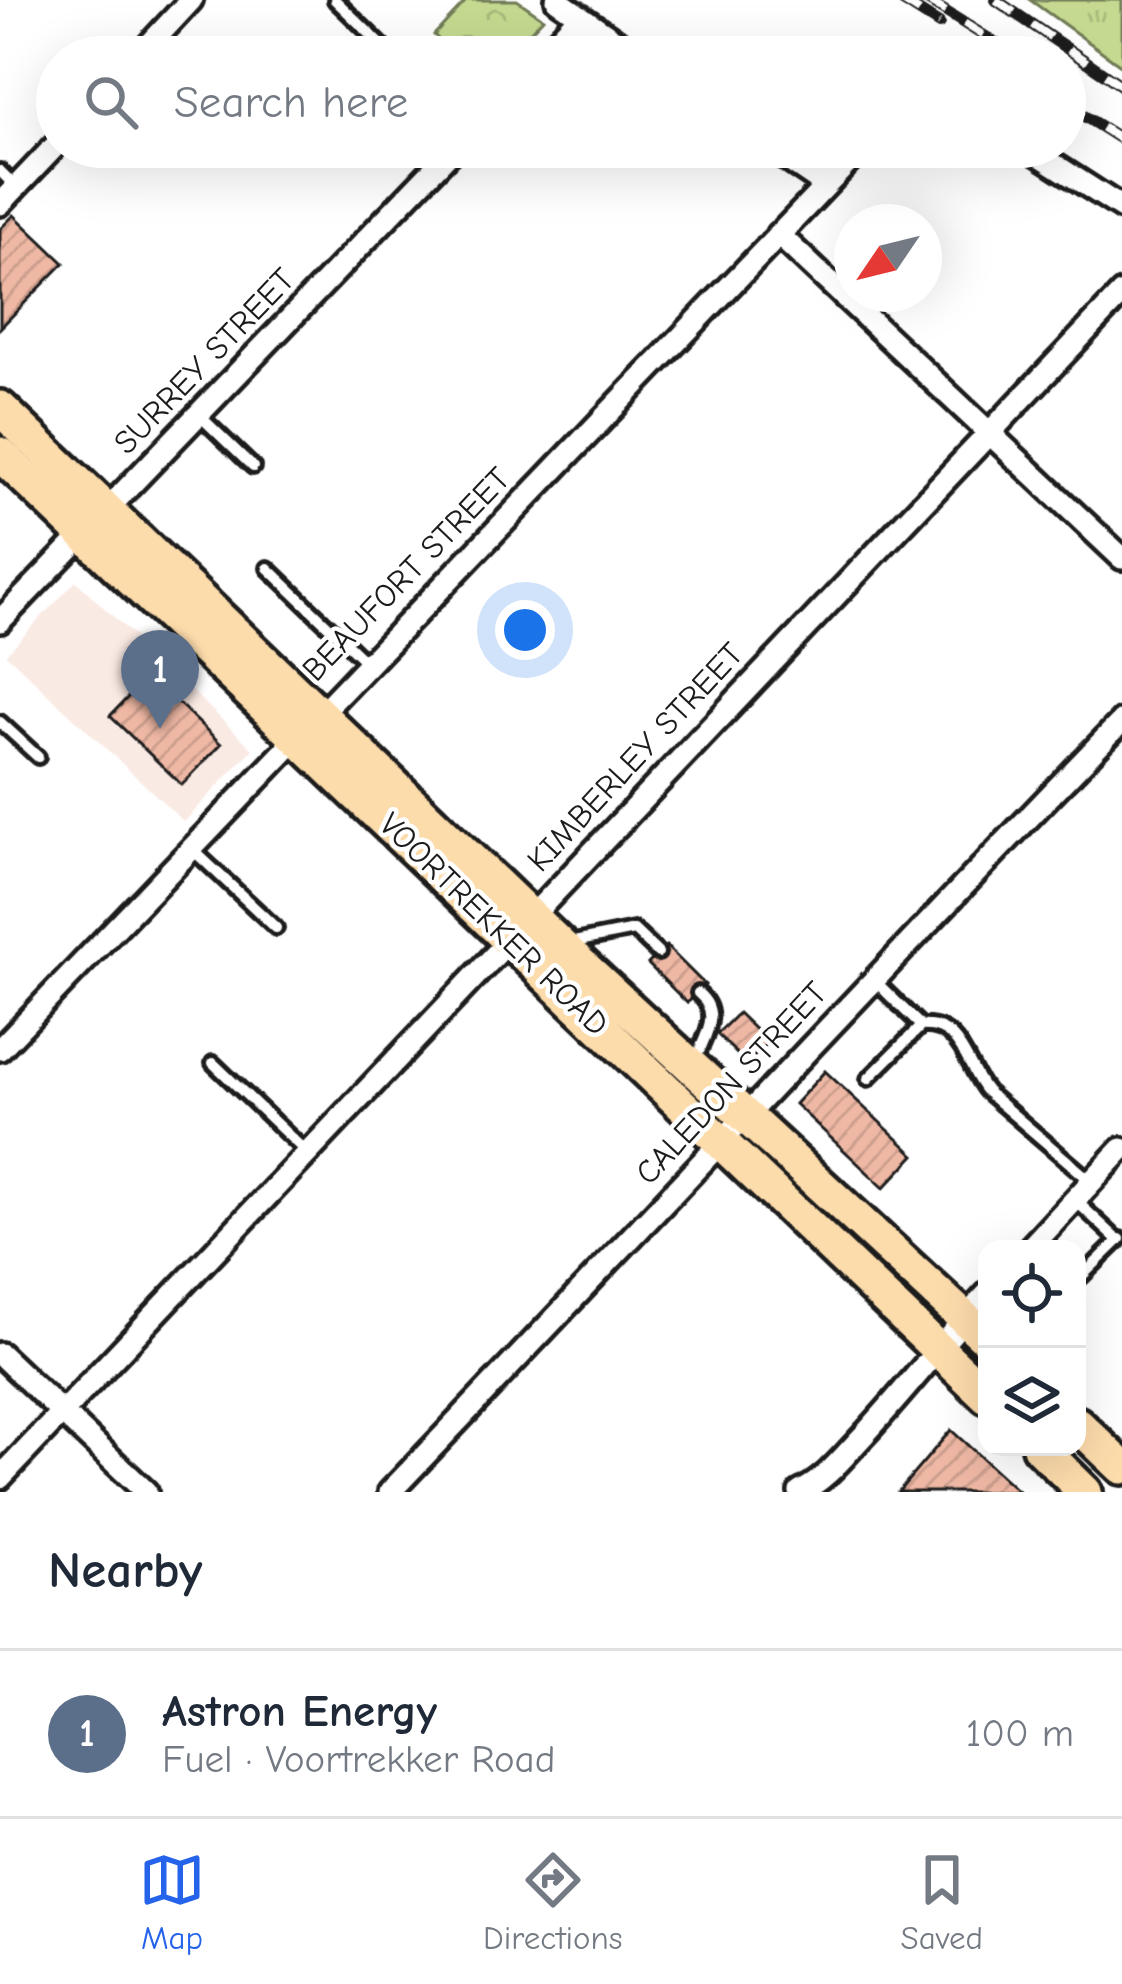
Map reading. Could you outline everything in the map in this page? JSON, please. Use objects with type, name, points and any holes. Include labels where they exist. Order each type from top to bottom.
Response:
[{"type":"main road","name":"VOORTREKKER ROAD","points":[[0,408],[95,521],[735,1130],[978,1387]]},
{"type":"main road","name":"VOORTREKKER ROAD","points":[[0,454],[95,521]]},
{"type":"main road","name":"VOORTREKKER ROAD","points":[[519,927],[560,945],[692,1069],[735,1130],[978,1315]]},
{"type":"main road","points":[[1086,1433],[1122,1467]]},
{"type":"main road","points":[[1048,1456],[1085,1492]]},
{"type":"street","points":[[158,36],[191,0]]},
{"type":"street","points":[[557,0],[609,36]]},
{"type":"street","points":[[561,36],[580,16]]},
{"type":"street","points":[[0,204],[8,179],[36,159]]},
{"type":"street","name":"SURREY STREET","points":[[0,620],[435,168]]},
{"type":"street","points":[[800,168],[825,185]]},
{"type":"street","name":"BEAUFORT STREET","points":[[0,1049],[842,168]]},
{"type":"street","points":[[1060,168],[1122,208]]},
{"type":"street","points":[[778,234],[1122,558]]},
{"type":"street","name":"KIMBERLEY STREET","points":[[0,1478],[1122,293]]},
{"type":"street","name":"CALEDON STREET","points":[[390,1492],[873,978],[1122,721]]},
{"type":"street","points":[[1037,1240],[1122,1149]]},
{"type":"street","points":[[800,1492],[832,1468],[940,1350],[978,1319]]},
{"type":"street","points":[[0,1354],[146,1492]]},
{"type":"lane","points":[[335,0],[372,36]]},
{"type":"lane","points":[[199,415],[253,467]]},
{"type":"lane","points":[[268,568],[367,663]]},
{"type":"lane","points":[[0,722],[38,757]]},
{"type":"lane","points":[[190,848],[276,928]]},
{"type":"lane","points":[[560,945],[634,930],[658,953]]},
{"type":"lane","points":[[873,978],[921,1026]]},
{"type":"lane","points":[[692,1069],[712,1018],[710,1004],[698,992]]},
{"type":"lane","points":[[868,1079],[921,1026],[934,1025],[964,1049],[987,1091],[1092,1182]]},
{"type":"lane","points":[[213,1063],[306,1152]]},
{"type":"lane","points":[[1075,1200],[1120,1238],[1086,1272]]},
{"type":"shaded area","points":[[76,581],[253,749],[184,822],[6,654]]},
{"type":"green space","points":[[467,0],[517,0],[543,18],[526,36],[434,35]]},
{"type":"green space","points":[[1030,0],[1122,0],[1122,66]]},
{"type":"building","points":[[14,215],[64,263],[0,328],[0,229]]},
{"type":"building","points":[[149,675],[221,744],[182,785],[110,716]]},
{"type":"building","points":[[666,946],[705,985],[687,1003],[648,964]]},
{"type":"building","points":[[738,1013],[768,1042],[747,1064],[717,1034]]},
{"type":"building","points":[[825,1071],[915,1155],[884,1188],[795,1104]]},
{"type":"building","points":[[951,1430],[1019,1492],[898,1492]]},
{"type":"railway","points":[[901,0],[939,24]]},
{"type":"railway","points":[[927,0],[984,36]]},
{"type":"railway","points":[[996,0],[1049,36]]},
{"type":"railway","points":[[1086,61],[1122,86]]},
{"type":"railway","points":[[1086,117],[1122,140]]},
{"type":"place","name":"Astron Energy","points":[[160,729]]}]
